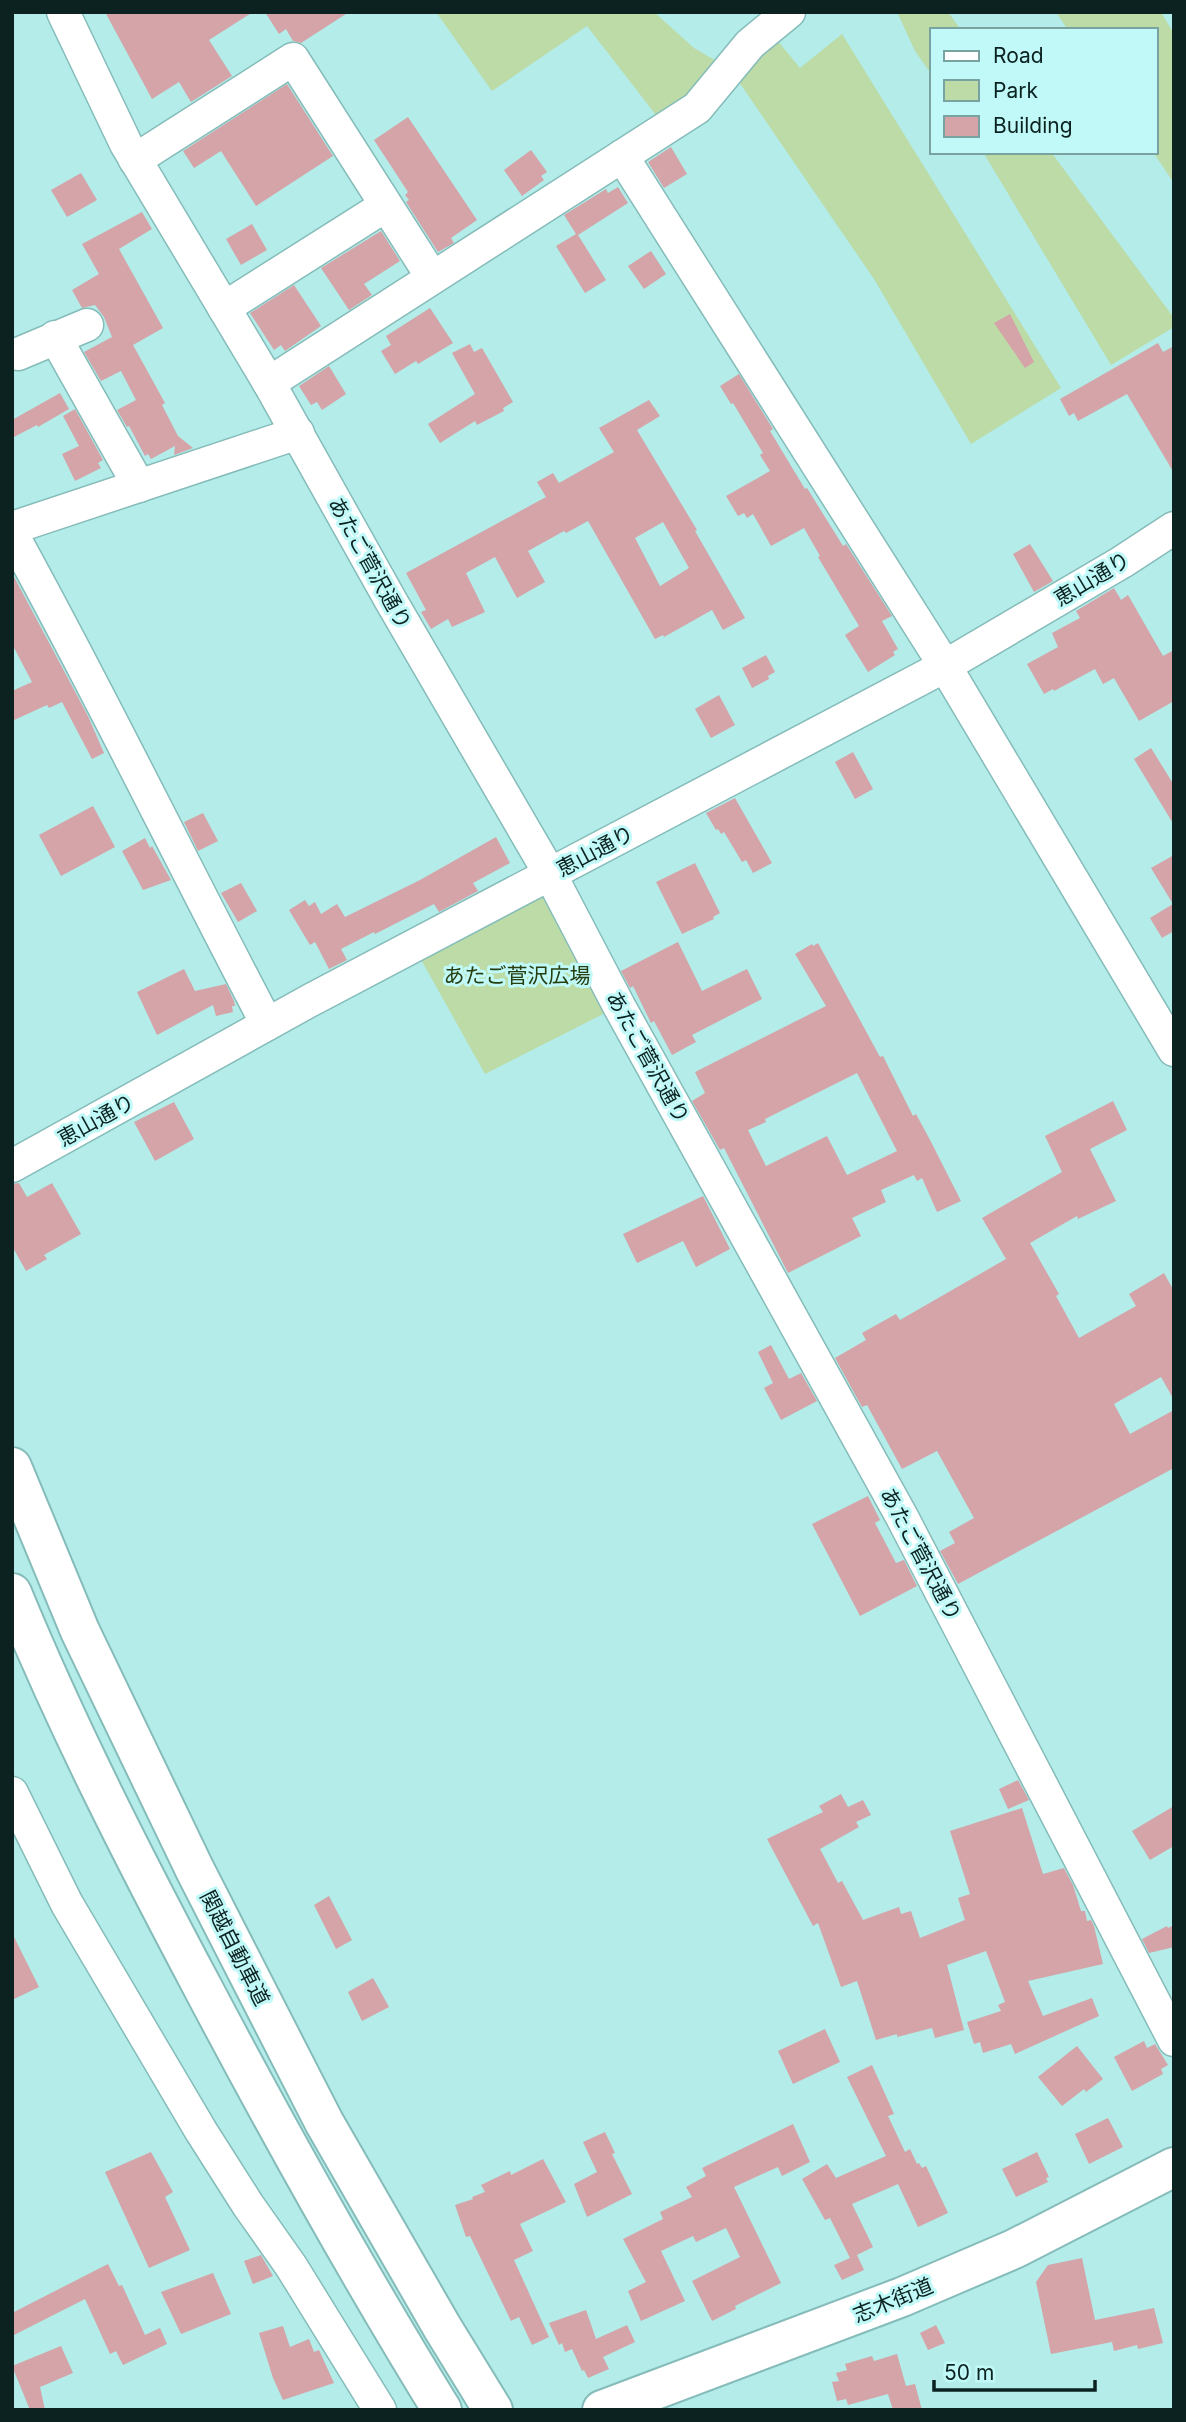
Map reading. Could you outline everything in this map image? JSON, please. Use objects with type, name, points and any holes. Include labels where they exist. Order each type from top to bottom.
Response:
[{"type":"main road","name":"関越自動車道","points":[[12,1467],[80,1631],[201,1882],[324,2122],[493,2410]]},
{"type":"main road","points":[[12,1593],[37,1653],[154,1895],[287,2147],[442,2410]]},
{"type":"main road","name":"志木街道","points":[[602,2410],[902,2297],[1014,2249],[1174,2167]]},
{"type":"street","name":"あたご菅沢通り","points":[[63,12],[104,102],[135,160],[269,383],[391,601],[550,874],[619,1006],[902,1517],[1174,2040]]},
{"type":"street","points":[[269,383],[697,108],[742,34],[789,12]]},
{"type":"street","points":[[135,160],[293,59],[432,277]]},
{"type":"street","points":[[622,156],[945,666],[1174,1050]]},
{"type":"street","points":[[224,308],[385,205]]},
{"type":"street","points":[[18,354],[87,325]]},
{"type":"street","points":[[55,337],[139,486]]},
{"type":"street","points":[[12,528],[298,433]]},
{"type":"street","name":"恵山通り","points":[[12,1166],[267,1024],[945,666],[1122,562],[1174,528]]},
{"type":"street","points":[[12,534],[267,1024]]},
{"type":"street","points":[[12,1793],[67,1904],[201,2131],[298,2276],[380,2410]]},
{"type":"green space","points":[[436,12],[654,12],[694,48],[730,69],[666,128],[587,26],[492,91]]},
{"type":"green space","points":[[897,12],[948,12],[960,28],[930,28],[930,72],[915,51]]},
{"type":"green space","points":[[1056,12],[1161,12],[1174,34],[1174,183],[1154,154],[1158,154],[1158,28],[1067,28]]},
{"type":"green space","points":[[768,29],[800,68],[842,34],[1061,388],[971,444],[874,279],[730,69]]},
{"type":"green space","points":[[984,154],[1052,154],[1174,318],[1174,327],[1111,365]]},
{"type":"green space","name":"あたご菅沢広場","points":[[550,874],[619,1006],[485,1074],[414,947]]},
{"type":"building","points":[[105,12],[253,12],[209,40],[232,76],[191,102],[179,82],[152,99]]},
{"type":"building","points":[[265,12],[349,12],[301,43],[293,41],[286,29],[279,34]]},
{"type":"building","points":[[287,84],[333,156],[256,206],[221,151],[194,168],[183,151]]},
{"type":"building","points":[[408,117],[477,220],[451,238],[454,243],[438,252],[406,202],[409,200],[405,195],[408,192],[374,140]]},
{"type":"building","points":[[671,147],[687,174],[664,188],[648,162]]},
{"type":"building","points":[[531,150],[547,172],[541,176],[544,180],[522,196],[504,170]]},
{"type":"building","points":[[81,173],[97,200],[67,217],[51,190]]},
{"type":"building","points":[[618,187],[628,203],[578,235],[606,280],[585,293],[556,246],[576,234],[564,215],[606,189],[608,193]]},
{"type":"building","points":[[142,212],[152,229],[119,249],[163,328],[133,345],[165,403],[162,405],[178,436],[193,448],[174,455],[175,446],[151,459],[148,454],[145,456],[117,410],[136,400],[121,371],[101,381],[84,352],[112,337],[104,317],[95,305],[82,308],[72,290],[99,274],[82,244]]},
{"type":"building","points":[[252,224],[267,250],[241,265],[226,239]]},
{"type":"building","points":[[381,231],[400,261],[364,284],[372,295],[349,310],[321,268]]},
{"type":"building","points":[[651,251],[666,274],[644,289],[628,266]]},
{"type":"building","points":[[294,285],[321,326],[285,351],[281,345],[274,350],[250,313]]},
{"type":"building","points":[[430,308],[453,343],[395,374],[381,351],[391,345],[386,336]]},
{"type":"building","points":[[1010,314],[1034,362],[1025,368],[994,323]]},
{"type":"building","points":[[1158,343],[1163,352],[1174,346],[1174,473],[1127,394],[1078,421],[1074,413],[1069,416],[1060,399]]},
{"type":"building","points":[[470,344],[474,352],[482,348],[513,402],[503,408],[504,411],[477,425],[475,421],[440,443],[428,424],[475,394],[452,353]]},
{"type":"building","points":[[329,366],[346,394],[322,410],[317,402],[311,405],[299,386]]},
{"type":"building","points":[[739,374],[773,429],[770,431],[805,489],[807,488],[843,546],[846,544],[892,616],[882,621],[898,649],[893,652],[895,655],[868,672],[845,635],[859,626],[804,528],[771,546],[753,514],[747,518],[744,513],[738,516],[726,496],[770,471],[760,455],[763,453],[720,386]]},
{"type":"building","points":[[60,393],[69,409],[12,438],[12,420]]},
{"type":"building","points":[[649,400],[660,416],[637,430],[697,530],[695,531],[745,618],[723,630],[712,610],[664,637],[663,635],[655,639],[588,521],[528,551],[545,582],[517,598],[495,557],[466,573],[485,612],[452,627],[448,619],[431,629],[421,612],[426,610],[406,573],[546,497],[537,482],[553,473],[559,483],[614,452],[599,428]],"holes":[[[663,522],[689,568],[660,586],[635,538]]]},
{"type":"building","points":[[75,409],[103,460],[98,463],[101,468],[75,481],[62,454],[79,446],[63,416]]},
{"type":"building","points":[[1030,544],[1053,581],[1034,592],[1013,554]]},
{"type":"building","points":[[12,573],[88,716],[104,753],[92,759],[62,702],[49,708],[47,705],[12,721],[12,691],[32,682],[12,644]]},
{"type":"building","points":[[1114,588],[1121,600],[1128,595],[1163,656],[1174,650],[1174,701],[1139,721],[1114,678],[1103,684],[1095,669],[1044,694],[1027,664],[1058,647],[1052,633],[1080,618],[1076,611]]},
{"type":"building","points":[[766,655],[775,672],[768,676],[769,679],[752,688],[742,668]]},
{"type":"building","points":[[719,695],[735,725],[711,738],[695,709]]},
{"type":"building","points":[[1151,748],[1174,785],[1174,825],[1134,759]]},
{"type":"building","points":[[853,752],[873,789],[855,799],[835,762]]},
{"type":"building","points":[[735,798],[772,863],[753,873],[746,860],[742,862],[724,832],[721,834],[716,830],[706,813]]},
{"type":"building","points":[[93,806],[115,847],[61,876],[39,835]]},
{"type":"building","points":[[203,813],[218,841],[198,851],[184,822]]},
{"type":"building","points":[[496,837],[510,863],[473,883],[478,891],[439,912],[434,904],[341,949],[347,960],[329,969],[315,942],[310,945],[289,910],[305,900],[309,906],[315,902],[321,914],[337,904],[345,917],[420,880]]},
{"type":"building","points":[[145,838],[171,880],[143,890],[122,851]]},
{"type":"building","points":[[1174,855],[1174,931],[1162,938],[1150,918],[1173,904],[1151,868]]},
{"type":"building","points":[[695,863],[720,913],[713,917],[714,919],[682,934],[656,882]]},
{"type":"building","points":[[241,883],[257,911],[238,922],[221,893]]},
{"type":"building","points":[[678,942],[702,991],[747,969],[762,999],[692,1035],[696,1042],[672,1055],[654,1021],[651,1023],[633,986],[630,988],[621,971]]},
{"type":"building","points":[[818,943],[880,1057],[883,1056],[913,1116],[916,1114],[961,1201],[937,1212],[922,1178],[917,1181],[914,1175],[881,1190],[886,1202],[852,1218],[861,1236],[788,1273],[724,1148],[720,1150],[692,1101],[705,1093],[695,1072],[826,1006],[795,954],[812,944],[813,946]],"holes":[[[857,1073],[897,1151],[847,1175],[827,1136],[766,1166],[748,1130]]]},
{"type":"building","points":[[184,969],[195,991],[226,984],[234,1001],[233,1012],[216,1016],[213,1005],[157,1035],[137,992]]},
{"type":"building","points":[[1113,1101],[1127,1130],[1090,1149],[1116,1201],[1078,1219],[1077,1216],[1030,1243],[1059,1294],[1056,1296],[1079,1338],[1136,1306],[1129,1294],[1164,1273],[1174,1291],[1174,1400],[1161,1377],[1114,1404],[1130,1434],[1174,1410],[1174,1468],[958,1584],[940,1551],[955,1543],[949,1532],[974,1518],[937,1451],[902,1469],[867,1405],[862,1407],[835,1358],[866,1340],[862,1333],[896,1314],[900,1320],[1006,1259],[982,1218],[1062,1172],[1045,1136]]},
{"type":"building","points":[[174,1102],[194,1139],[155,1161],[134,1122]]},
{"type":"building","points":[[19,1183],[27,1197],[52,1183],[81,1234],[44,1255],[47,1259],[26,1271],[12,1246],[12,1184]]},
{"type":"building","points":[[703,1196],[730,1249],[696,1267],[683,1241],[637,1263],[623,1234]]},
{"type":"building","points":[[771,1345],[789,1379],[801,1373],[817,1401],[781,1420],[764,1388],[773,1383],[758,1352]]},
{"type":"building","points":[[868,1496],[880,1520],[875,1523],[896,1563],[904,1560],[917,1586],[860,1616],[812,1524]]},
{"type":"building","points":[[1018,1780],[1029,1800],[1008,1809],[999,1789]]},
{"type":"building","points":[[841,1794],[848,1807],[863,1800],[871,1815],[856,1822],[859,1827],[820,1849],[838,1883],[842,1881],[863,1920],[899,1907],[901,1914],[911,1911],[920,1938],[965,1920],[958,1898],[970,1894],[950,1831],[1022,1808],[1043,1874],[1064,1868],[1073,1885],[1081,1911],[1085,1911],[1087,1921],[1091,1920],[1094,1926],[1103,1964],[1028,1981],[1043,2016],[1092,1998],[1099,2016],[1015,2054],[1011,2044],[983,2053],[980,2042],[974,2044],[967,2022],[1001,2011],[998,2005],[1005,2002],[986,1951],[947,1965],[964,2030],[935,2038],[932,2028],[876,2040],[857,1981],[841,1987],[818,1923],[813,1926],[767,1839],[823,1812],[819,1806]]},
{"type":"building","points":[[1174,1806],[1174,1846],[1150,1860],[1132,1831]]},
{"type":"building","points":[[329,1896],[352,1940],[336,1949],[314,1905]]},
{"type":"building","points":[[1174,1925],[1174,1947],[1149,1953],[1142,1939]]},
{"type":"building","points":[[12,1933],[39,1987],[12,2000]]},
{"type":"building","points":[[373,1978],[389,2007],[362,2021],[348,1992]]},
{"type":"building","points":[[825,2029],[840,2062],[793,2084],[778,2051]]},
{"type":"building","points":[[1144,2041],[1147,2048],[1155,2044],[1168,2065],[1161,2069],[1163,2074],[1132,2091],[1114,2057]]},
{"type":"building","points":[[1077,2046],[1103,2079],[1062,2106],[1038,2077]]},
{"type":"building","points":[[872,2065],[894,2114],[888,2116],[905,2152],[910,2149],[917,2164],[922,2168],[926,2166],[948,2213],[918,2227],[898,2184],[852,2204],[873,2247],[857,2255],[864,2270],[842,2280],[834,2265],[850,2258],[830,2218],[825,2220],[802,2179],[827,2164],[836,2178],[886,2156],[847,2077]]},
{"type":"building","points":[[1108,2118],[1123,2147],[1089,2164],[1075,2134]]},
{"type":"building","points":[[793,2124],[810,2162],[782,2176],[778,2167],[734,2187],[781,2283],[712,2321],[692,2281],[740,2257],[726,2228],[696,2242],[693,2236],[661,2251],[685,2301],[641,2321],[628,2291],[646,2282],[623,2239],[663,2219],[660,2212],[692,2197],[686,2187],[706,2176],[702,2168]]},
{"type":"building","points":[[605,2132],[615,2153],[612,2154],[632,2194],[587,2217],[574,2184],[597,2172],[583,2142]]},
{"type":"building","points":[[151,2152],[173,2192],[165,2197],[190,2250],[149,2268],[105,2172]]},
{"type":"building","points":[[1037,2152],[1049,2177],[1046,2178],[1048,2182],[1016,2197],[1002,2169]]},
{"type":"building","points":[[543,2159],[566,2202],[520,2224],[533,2251],[514,2260],[549,2337],[532,2345],[519,2317],[511,2321],[470,2236],[466,2237],[455,2205],[485,2192],[481,2185],[510,2171],[511,2175]]},
{"type":"building","points":[[261,2255],[273,2276],[253,2284],[244,2261]]},
{"type":"building","points":[[1082,2258],[1095,2320],[1154,2308],[1163,2343],[1138,2349],[1137,2345],[1114,2351],[1112,2342],[1051,2354],[1036,2282],[1048,2265]]},
{"type":"building","points":[[108,2264],[119,2286],[122,2285],[145,2335],[160,2328],[167,2344],[123,2365],[116,2351],[110,2354],[85,2299],[12,2336],[12,2313]]},
{"type":"building","points":[[213,2273],[231,2314],[181,2334],[161,2292]]},
{"type":"building","points":[[586,2310],[596,2339],[627,2325],[635,2342],[603,2357],[609,2369],[588,2378],[572,2349],[565,2352],[562,2343],[559,2345],[549,2323]]},
{"type":"building","points":[[936,2325],[945,2343],[928,2350],[920,2333]]},
{"type":"building","points":[[283,2326],[290,2347],[309,2339],[314,2352],[319,2350],[334,2383],[283,2400],[259,2333]]},
{"type":"building","points":[[61,2346],[73,2373],[40,2387],[45,2410],[30,2410],[12,2366]]},
{"type":"building","points":[[897,2354],[906,2386],[915,2384],[922,2410],[893,2410],[888,2394],[848,2405],[846,2399],[837,2401],[832,2382],[839,2381],[836,2373],[847,2370],[845,2364],[872,2356],[874,2361]]}]
